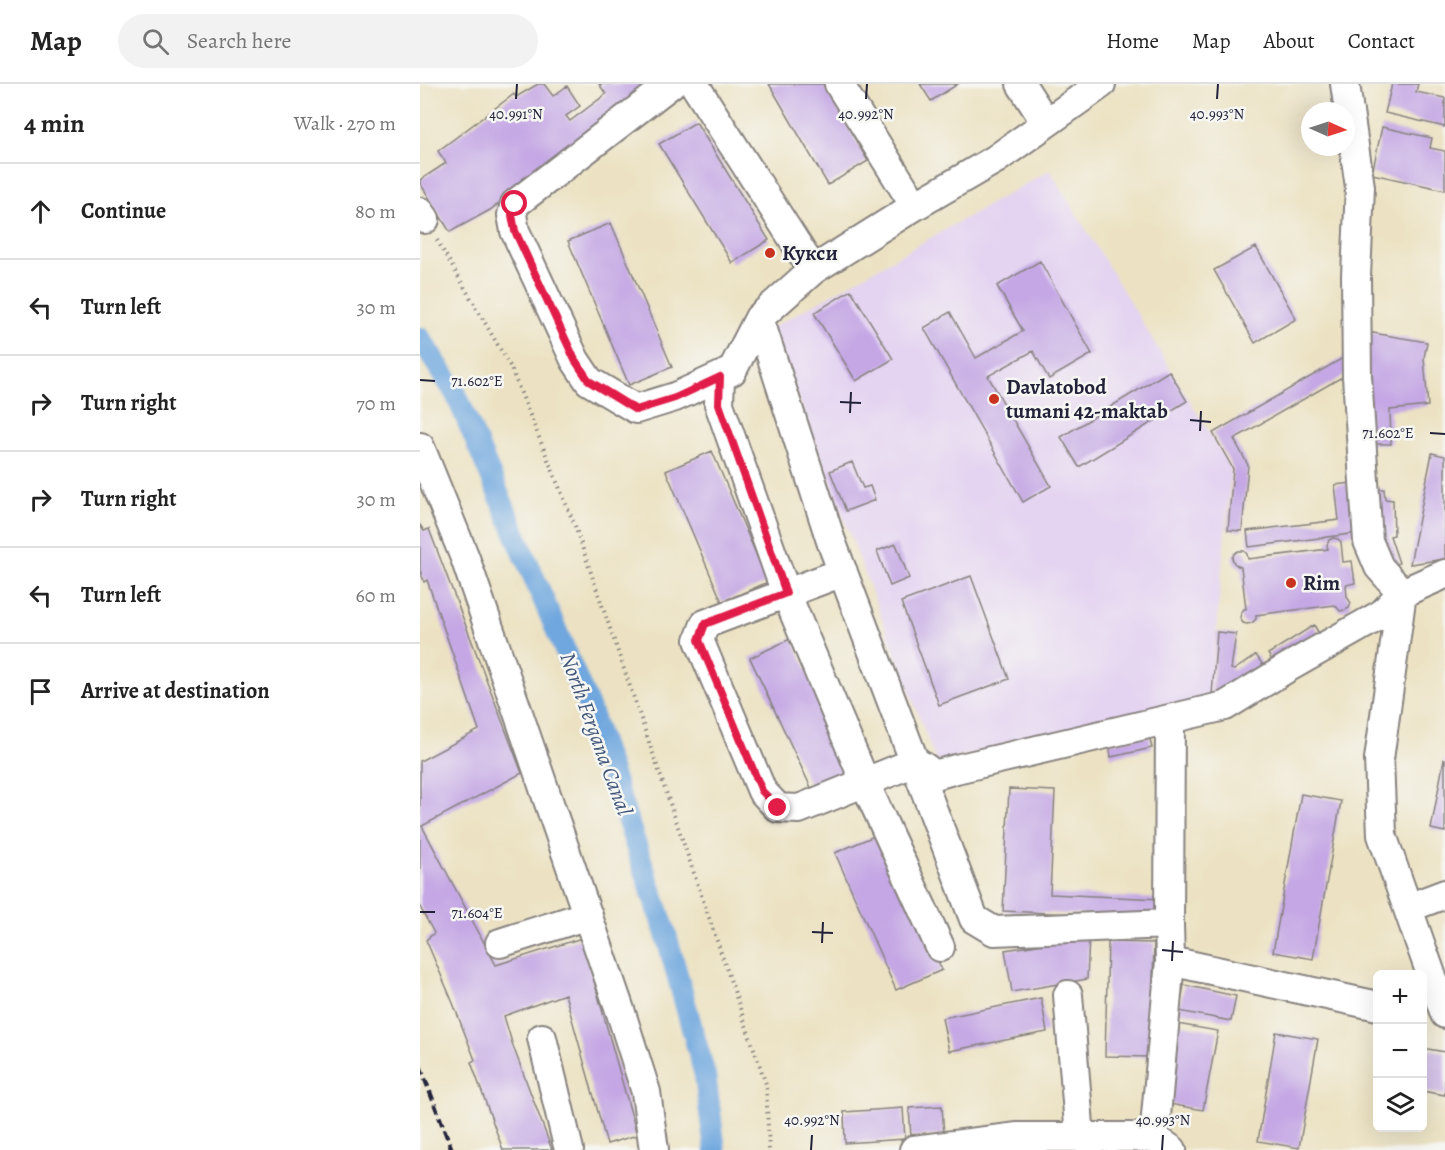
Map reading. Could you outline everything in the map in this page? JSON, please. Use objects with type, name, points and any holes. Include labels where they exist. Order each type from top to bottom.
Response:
[{"type":"street","points":[[671,84],[515,204],[512,215],[515,231],[575,360],[589,381],[636,410],[675,398],[732,371],[759,318],[813,270],[915,206],[996,159],[1101,84]]},
{"type":"street","points":[[694,84],[813,270]]},
{"type":"street","points":[[839,84],[915,206]]},
{"type":"street","points":[[1021,84],[1046,123]]},
{"type":"street","points":[[1345,84],[1359,187],[1356,276],[1357,375],[1368,541],[1379,567],[1402,593],[1379,759],[1382,835],[1445,1014]]},
{"type":"street","points":[[759,318],[831,541],[974,919],[994,931],[1169,924]]},
{"type":"street","points":[[720,377],[719,404],[786,593],[865,782],[940,946]]},
{"type":"street","points":[[420,447],[465,558],[588,915],[646,1092],[654,1150]]},
{"type":"street","points":[[843,572],[705,624],[699,640],[762,791],[778,808],[800,809],[915,762]]},
{"type":"street","points":[[915,762],[935,775],[1225,706],[1382,614],[1402,593],[1445,574]]},
{"type":"street","points":[[914,1150],[980,1146],[1018,1137],[1080,1137],[1163,1144],[1170,961],[1170,719]]},
{"type":"street","points":[[1408,908],[1445,894]]},
{"type":"street","points":[[500,943],[588,915]]},
{"type":"street","points":[[1170,961],[1373,1005]]},
{"type":"street","points":[[1068,995],[1080,1137]]},
{"type":"street","points":[[1427,1017],[1445,1020]]},
{"type":"street","points":[[542,1038],[569,1150]]},
{"type":"path","points":[[422,216],[510,366],[575,526],[766,1084],[770,1150]]},
{"type":"shaded area","name":"Davlatobod tumani 42-maktab","points":[[1050,170],[1231,469],[1209,708],[936,761],[772,328]]},
{"type":"building","points":[[538,84],[544,84],[553,96],[567,86],[580,106],[566,116],[570,121],[606,94],[599,84],[654,84],[490,210],[450,232],[420,180],[446,163],[438,151],[514,94],[516,97]]},
{"type":"building","points":[[769,84],[823,84],[868,161],[828,185]]},
{"type":"building","points":[[920,84],[958,84],[931,101]]},
{"type":"building","points":[[1392,84],[1418,84],[1416,92],[1445,98],[1445,127],[1385,113]]},
{"type":"building","points":[[696,122],[769,240],[732,263],[659,144]]},
{"type":"building","points":[[1382,127],[1432,138],[1430,148],[1445,151],[1445,190],[1372,174]]},
{"type":"building","points":[[611,223],[672,367],[629,385],[568,241]]},
{"type":"building","points":[[1256,247],[1296,319],[1255,343],[1214,270]]},
{"type":"building","points":[[1040,261],[1092,354],[1049,379],[1033,351],[988,376],[1051,486],[1023,502],[924,328],[950,312],[976,358],[1023,331],[997,286]]},
{"type":"building","points":[[851,290],[893,359],[856,381],[814,313]]},
{"type":"building","points":[[1367,332],[1427,342],[1424,358],[1428,406],[1390,410],[1391,444],[1368,444]]},
{"type":"building","points":[[1348,355],[1349,373],[1234,439],[1248,465],[1242,531],[1228,530],[1233,469],[1213,433]]},
{"type":"building","points":[[1169,371],[1187,401],[1079,467],[1061,437]]},
{"type":"building","points":[[712,451],[768,582],[722,602],[666,471]]},
{"type":"building","points":[[1432,453],[1445,456],[1445,559],[1410,564]]},
{"type":"building","points":[[852,462],[863,488],[870,486],[875,500],[846,511],[830,471]]},
{"type":"building","points":[[1352,483],[1358,533],[1249,547],[1247,531],[1339,520],[1335,485]]},
{"type":"building","points":[[1370,489],[1384,489],[1385,499],[1393,500],[1394,535],[1390,536],[1399,563],[1389,567]]},
{"type":"building","points":[[420,525],[424,531],[429,529],[522,773],[422,826],[496,965],[582,938],[637,1135],[607,1144],[565,994],[504,1016],[552,1150],[503,1150],[471,1062],[475,1060],[426,940],[434,933],[420,907],[420,761],[479,730],[427,580],[424,582],[420,570]]},
{"type":"building","points":[[1333,538],[1341,542],[1343,562],[1352,561],[1355,583],[1346,585],[1347,597],[1351,603],[1349,608],[1340,611],[1335,605],[1256,615],[1252,623],[1243,623],[1240,618],[1241,613],[1246,609],[1241,567],[1234,563],[1232,558],[1234,554],[1244,551],[1248,559],[1328,549],[1329,540]]},
{"type":"building","points":[[896,544],[909,578],[890,586],[877,551]]},
{"type":"building","points":[[971,576],[1009,679],[939,705],[901,602]]},
{"type":"building","points":[[1314,625],[1321,637],[1275,665],[1268,654]]},
{"type":"building","points":[[1217,632],[1236,634],[1231,669],[1234,670],[1256,655],[1268,672],[1211,707]]},
{"type":"building","points":[[792,638],[856,774],[814,794],[750,658]]},
{"type":"building","points":[[1149,735],[1152,748],[1111,757],[1109,743]]},
{"type":"building","points":[[1445,759],[1445,832],[1431,829]]},
{"type":"building","points":[[1009,789],[1055,791],[1050,894],[1161,899],[1160,918],[1003,911]]},
{"type":"building","points":[[1301,794],[1341,801],[1313,959],[1273,952]]},
{"type":"building","points":[[881,833],[942,970],[896,990],[835,853]]},
{"type":"building","points":[[1089,937],[1087,979],[1012,992],[1005,950]]},
{"type":"building","points":[[1108,942],[1154,943],[1151,1057],[1105,1056]]},
{"type":"building","points":[[1184,985],[1236,996],[1231,1021],[1179,1011]]},
{"type":"building","points":[[1041,998],[1047,1032],[949,1051],[942,1018]]},
{"type":"building","points":[[1177,1024],[1218,1031],[1203,1110],[1163,1103]]},
{"type":"building","points":[[1276,1032],[1318,1039],[1299,1148],[1258,1141]]},
{"type":"building","points":[[1427,1049],[1445,1052],[1445,1095],[1427,1092]]},
{"type":"building","points":[[942,1106],[944,1135],[911,1137],[909,1108]]},
{"type":"building","points":[[903,1108],[905,1139],[845,1143],[844,1112]]},
{"type":"waterway","name":"North Fergana Canal","points":[[420,338],[456,394],[589,707],[665,931],[705,1075],[715,1150]]},
{"type":"railway","points":[[420,1066],[452,1150]]},
{"type":"place","name":"Кукси","points":[[770,253]]},
{"type":"place","name":"Davlatobod tumani 42-maktab","points":[[994,399]]},
{"type":"place","name":"Rim","points":[[1291,583]]},
{"type":"route","points":[[515,204],[512,215],[515,231],[575,360],[589,381],[636,410],[675,398],[720,377],[719,404],[786,593],[705,624],[699,640],[762,791],[778,808]]}]
